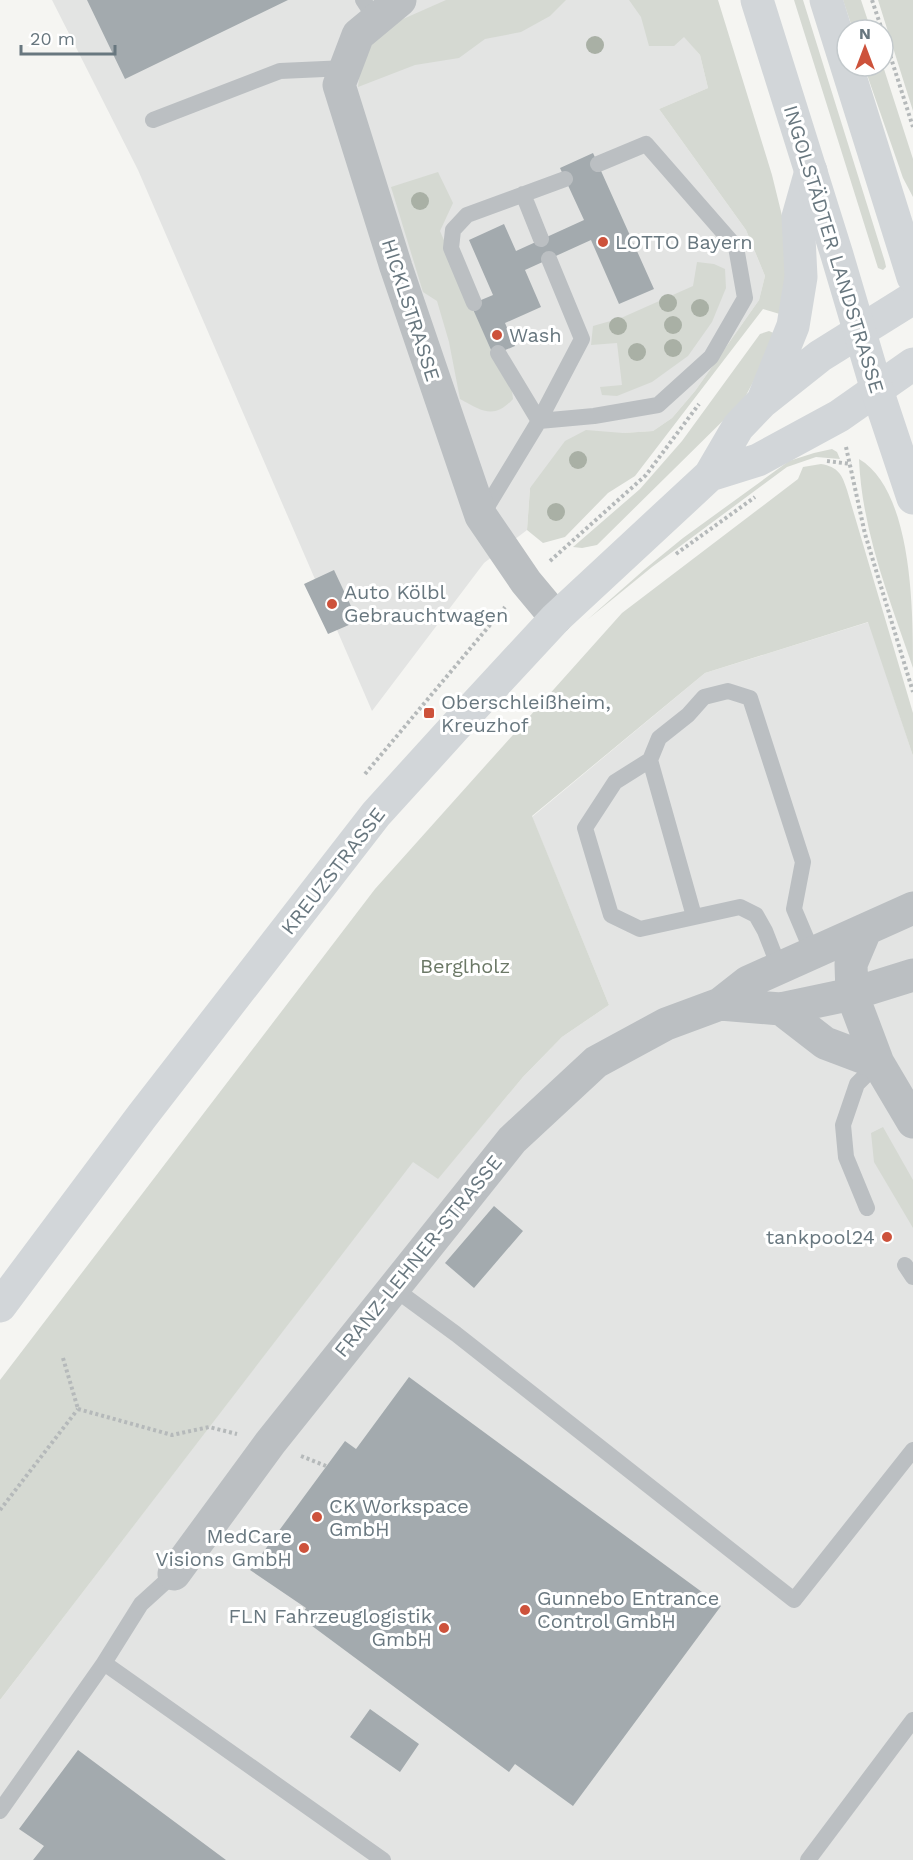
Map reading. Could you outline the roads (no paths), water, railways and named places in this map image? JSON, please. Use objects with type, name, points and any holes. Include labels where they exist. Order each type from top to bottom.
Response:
[{"type":"main road","name":"INGOLSTÄDTER LANDSTRASSE","points":[[757,0],[877,390],[913,498]]},
{"type":"main road","points":[[826,0],[913,277]]},
{"type":"main road","name":"KREUZSTRASSE","points":[[762,402],[793,326],[801,277],[798,217],[810,171]]},
{"type":"main road","name":"KREUZSTRASSE","points":[[0,1306],[142,1116],[376,814],[556,618],[710,475],[738,427],[762,402],[820,356],[913,298]]},
{"type":"main road","name":"KREUZSTRASSE","points":[[710,475],[758,460],[839,416],[913,364]]},
{"type":"street","name":"HICKLSTRASSE","points":[[380,7],[358,35],[339,85],[396,267],[481,516],[526,582],[556,618]]},
{"type":"street","name":"FRANZ-LEHNER-STRASSE","points":[[174,1574],[270,1443],[392,1287],[512,1140],[596,1062],[666,1024],[720,1004],[748,982],[865,931],[911,907]]},
{"type":"street","points":[[865,931],[851,964],[852,994],[878,1064],[913,1122]]},
{"type":"street","points":[[779,967],[781,1009],[825,1042],[878,1064]]},
{"type":"street","name":"FRANZ-LEHNER-STRASSE","points":[[720,1004],[781,1009],[852,994],[913,975]]},
{"type":"lane","points":[[153,120],[280,71],[346,68]]},
{"type":"lane","points":[[539,421],[594,416],[658,405],[711,357],[745,298],[736,247],[646,144],[598,164]]},
{"type":"lane","points":[[474,303],[451,248],[453,230],[467,215],[565,179]]},
{"type":"lane","points":[[523,194],[541,239]]},
{"type":"lane","points":[[481,516],[539,421],[582,339],[549,259]]},
{"type":"lane","points":[[498,353],[539,421]]},
{"type":"lane","points":[[779,967],[756,915],[740,907],[640,928],[612,915],[585,828],[615,782],[650,760],[659,738],[688,715],[704,697],[728,691],[750,698],[803,862],[794,909],[813,954]]},
{"type":"lane","points":[[650,760],[694,916]]},
{"type":"lane","points":[[867,1208],[846,1156],[843,1125],[857,1084],[878,1064]]},
{"type":"lane","points":[[392,1287],[456,1334],[794,1600],[913,1450]]},
{"type":"lane","points":[[0,1811],[104,1663],[141,1604],[174,1574]]},
{"type":"lane","points":[[104,1663],[383,1860]]},
{"type":"lane","points":[[808,1860],[913,1720]]},
{"type":"place","name":"LOTTO Bayern","points":[[603,242]]},
{"type":"place","name":"Wash","points":[[497,335]]},
{"type":"place","name":"Auto Kölbl Gebrauchtwagen","points":[[332,604]]},
{"type":"place","name":"Oberschleißheim, Kreuzhof","points":[[429,713]]},
{"type":"place","name":"tankpool24","points":[[887,1237]]},
{"type":"place","name":"CK Workspace GmbH","points":[[317,1517]]},
{"type":"place","name":"MedCare Visions GmbH","points":[[304,1548]]},
{"type":"place","name":"Gunnebo Entrance Control GmbH","points":[[525,1610]]},
{"type":"place","name":"FLN Fahrzeuglogistik GmbH","points":[[444,1628]]},
{"type":"park label","name":"Berglholz","points":[[465,966]]}]
